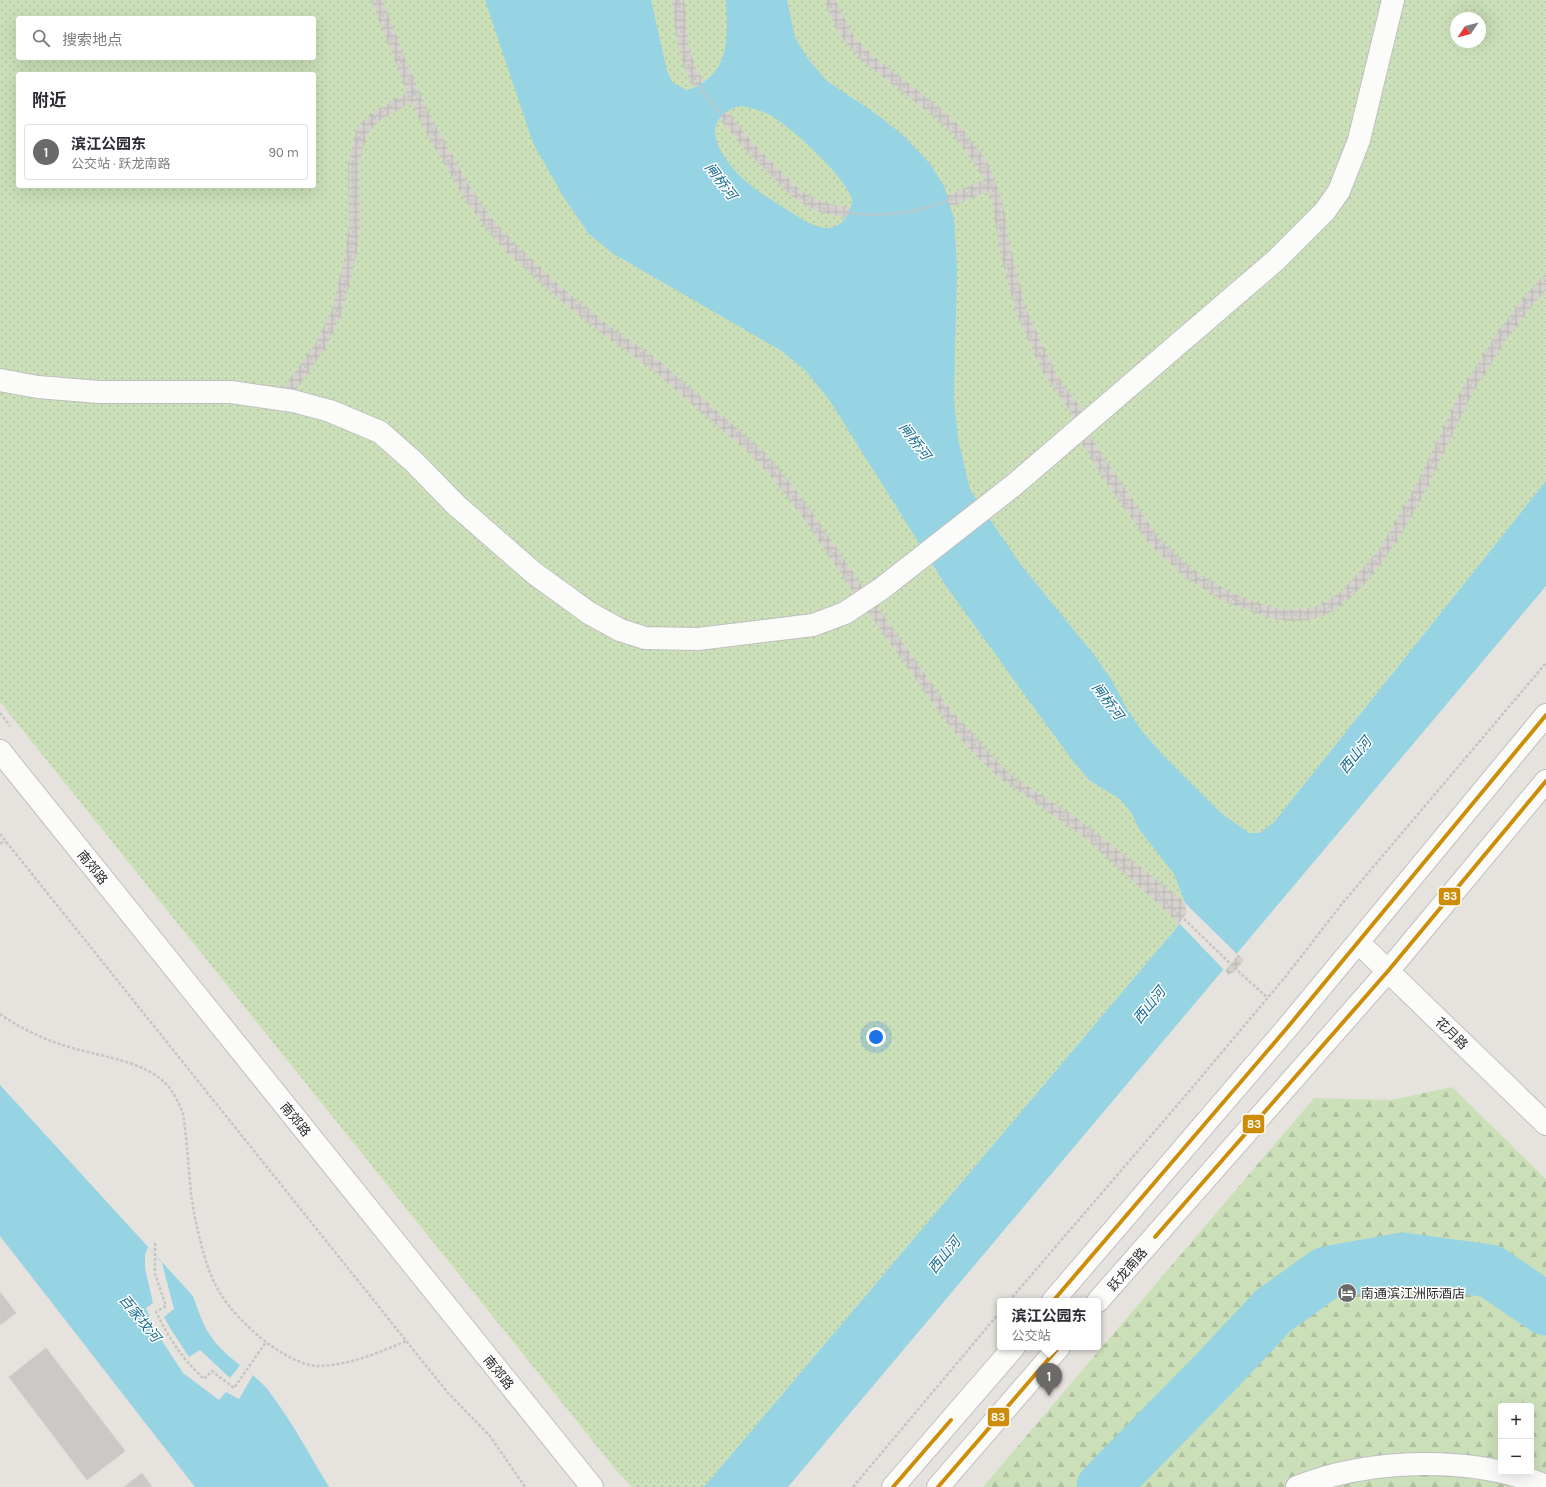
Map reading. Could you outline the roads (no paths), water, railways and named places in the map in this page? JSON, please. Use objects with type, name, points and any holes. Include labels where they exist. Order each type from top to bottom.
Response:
[{"type":"street","points":[[0,380],[38,387],[91,391],[231,392],[293,401],[330,411],[380,432],[414,462],[456,505],[534,573],[589,613],[620,630],[645,638],[698,639],[813,624],[845,613],[891,582],[1014,486],[1276,260],[1325,211],[1339,191],[1358,140],[1393,0]]},
{"type":"street","points":[[1056,1298],[1359,943],[1546,714]]},
{"type":"street","name":"南郊路","points":[[0,751],[592,1487]]},
{"type":"street","name":"跃龙南路","points":[[1101,1298],[1388,971],[1546,781]]},
{"type":"street","name":"花月路","points":[[1359,943],[1546,1124]]},
{"type":"street","points":[[893,1487],[1011,1350]]},
{"type":"street","points":[[938,1487],[1056,1350]]},
{"type":"street","points":[[1297,1487],[1363,1470],[1404,1464],[1441,1465],[1490,1470],[1546,1486]]},
{"type":"water","points":[[485,0],[651,0],[667,71],[672,82],[686,90],[694,88],[705,81],[713,74],[719,65],[726,44],[726,0],[787,0],[795,37],[808,59],[827,81],[875,113],[904,136],[931,165],[944,186],[954,219],[957,267],[954,399],[958,438],[970,490],[1021,565],[1091,651],[1111,679],[1127,709],[1142,731],[1162,754],[1220,812],[1249,833],[1260,833],[1274,822],[1546,481],[1546,586],[788,1487],[704,1487],[1189,913],[1174,874],[1139,829],[1132,814],[1120,799],[1090,781],[1072,760],[946,586],[830,401],[805,370],[780,350],[612,253],[589,234],[563,196],[533,143]],"holes":[[[741,106],[756,109],[779,121],[815,152],[838,176],[846,187],[852,200],[848,213],[839,225],[827,228],[807,222],[753,188],[733,169],[718,145],[715,127],[720,117],[726,112]]]},
{"type":"water","name":"百家坟河","points":[[0,1085],[193,1296],[202,1321],[210,1335],[223,1351],[256,1378],[271,1394],[294,1428],[329,1487],[195,1487],[0,1236]]},
{"type":"waterway","points":[[1103,1487],[1215,1373],[1273,1311],[1326,1273],[1402,1259],[1490,1271],[1546,1309]]},
{"type":"place","name":"南通滨江洲际酒店","points":[[1347,1293]]},
{"type":"place","name":"滨江公园东","points":[[1049,1396]]},
{"type":"water label","name":"闸桥河","points":[[721,181]]},
{"type":"water label","name":"闸桥河","points":[[915,441]]},
{"type":"water label","name":"闸桥河","points":[[1108,701]]},
{"type":"water label","name":"西山河","points":[[1355,755]]},
{"type":"water label","name":"西山河","points":[[1149,1005]]},
{"type":"water label","name":"西山河","points":[[944,1255]]}]
